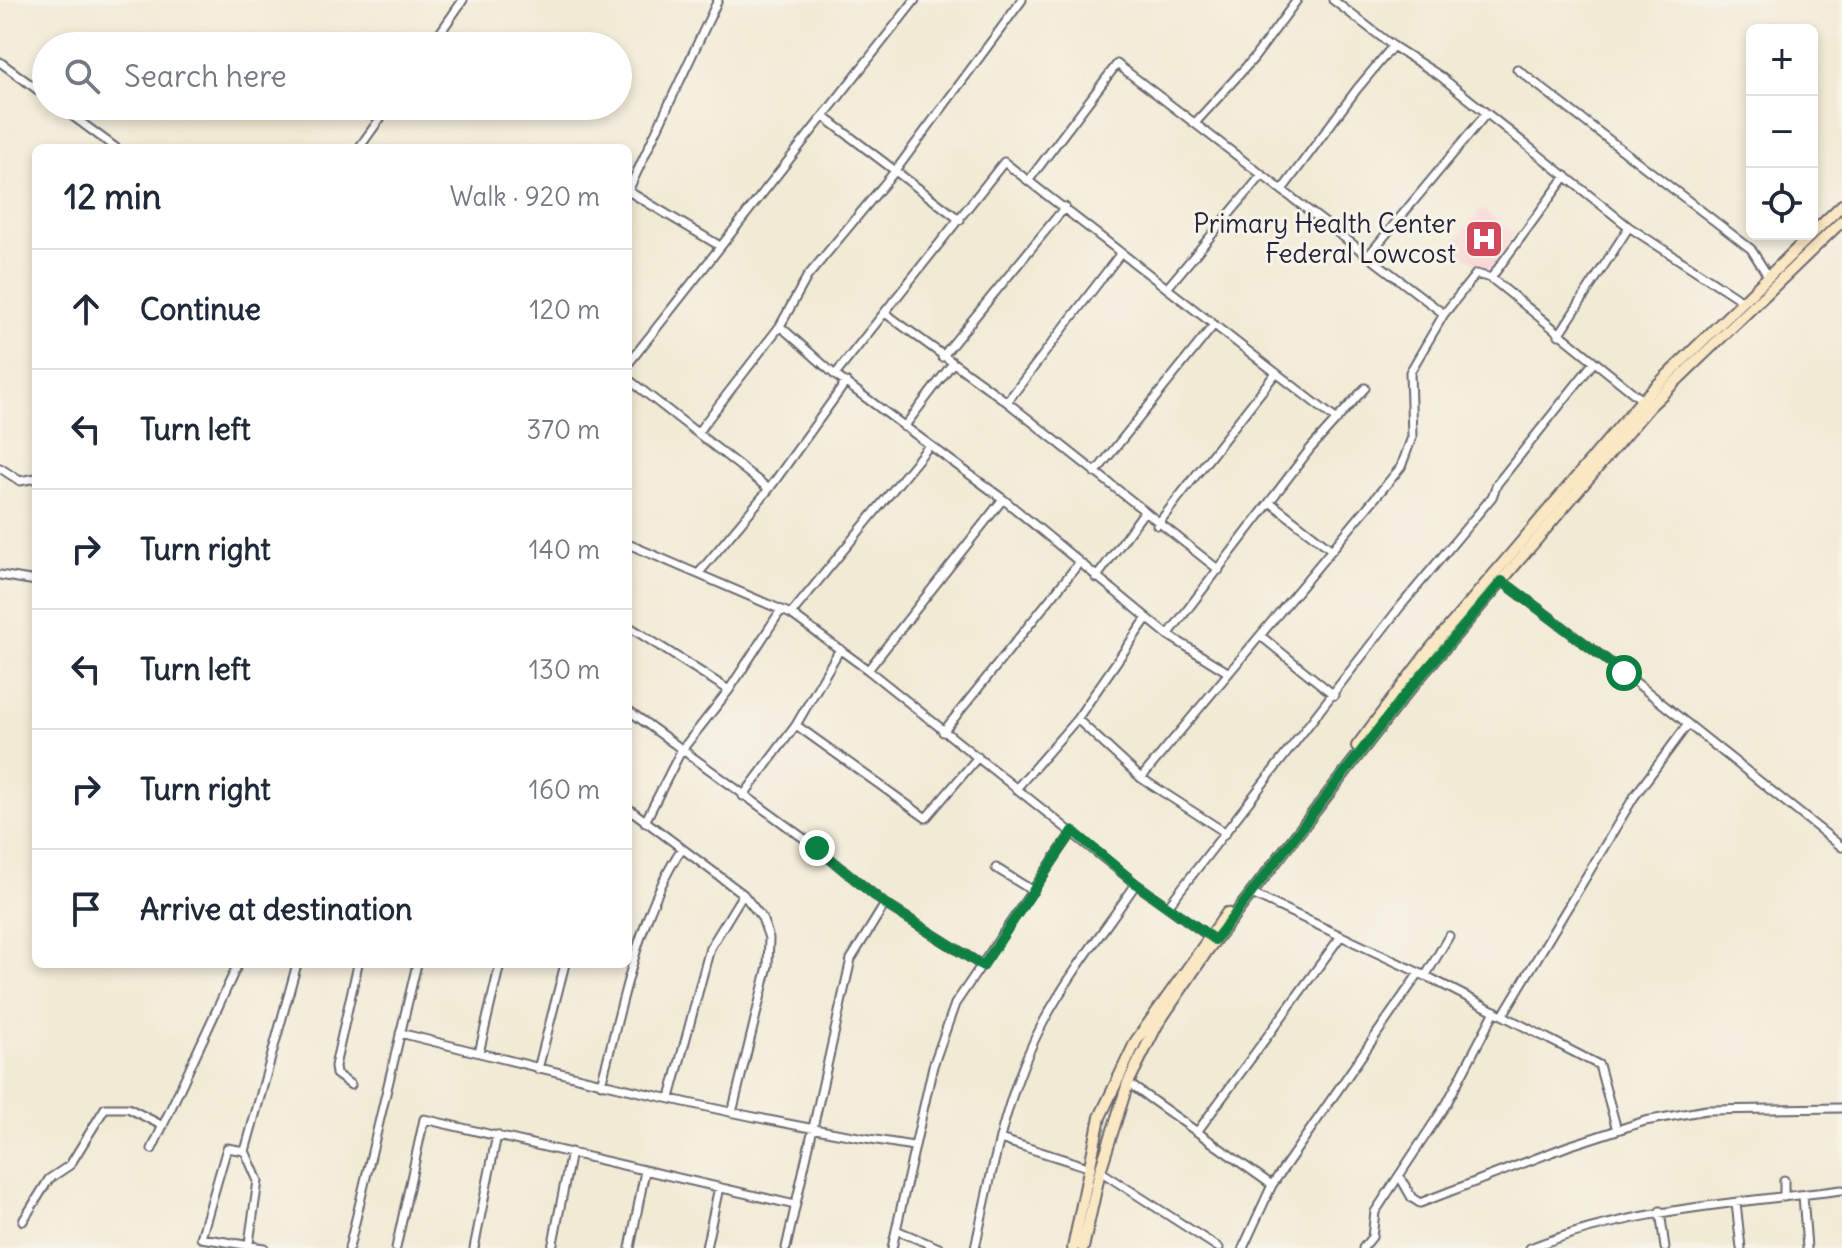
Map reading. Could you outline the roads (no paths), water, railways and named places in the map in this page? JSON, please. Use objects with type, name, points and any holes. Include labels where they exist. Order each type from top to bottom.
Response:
[{"type":"street","points":[[441,32],[463,0]]},
{"type":"street","points":[[632,183],[718,0]]},
{"type":"street","points":[[632,359],[915,0]]},
{"type":"street","points":[[698,432],[780,326],[807,277],[896,170],[1022,0]]},
{"type":"street","points":[[1195,123],[1254,58],[1297,0]]},
{"type":"street","points":[[1333,0],[1393,46],[1440,76],[1629,227],[1741,300]]},
{"type":"street","points":[[1282,190],[1393,46]]},
{"type":"street","points":[[0,62],[32,86]]},
{"type":"street","points":[[1029,180],[1117,64],[1444,314]]},
{"type":"street","points":[[1517,69],[1751,249],[1768,276]]},
{"type":"street","points":[[1368,256],[1486,114]]},
{"type":"street","points":[[823,116],[960,220]]},
{"type":"street","points":[[78,120],[111,144]]},
{"type":"street","points":[[362,144],[379,120]]},
{"type":"street","points":[[835,375],[1004,162],[1337,420]]},
{"type":"street","points":[[1168,287],[1262,175]]},
{"type":"street","points":[[1491,278],[1566,176]]},
{"type":"street","points":[[632,193],[720,246]]},
{"type":"street","points":[[1818,228],[1842,205]]},
{"type":"street","points":[[942,357],[1065,207]]},
{"type":"street","points":[[1073,1248],[1096,1170],[1128,1083],[1157,1025],[1212,938],[1403,697],[1649,407],[1842,221]]},
{"type":"street","points":[[1559,335],[1629,227]]},
{"type":"street","points":[[1083,1248],[1096,1170],[1100,1117],[1136,1041],[1431,648],[1642,400],[1806,240]]},
{"type":"street","points":[[1007,402],[1121,253]]},
{"type":"street","points":[[1141,778],[1401,467],[1412,437],[1410,372],[1444,314],[1476,274],[1491,278],[1642,400]]},
{"type":"street","points":[[885,313],[1007,402],[1157,525],[1219,570]]},
{"type":"street","points":[[780,326],[835,375],[1003,499],[1168,635],[1229,673]]},
{"type":"street","points":[[1095,473],[1213,326]]},
{"type":"street","points":[[1168,906],[1594,362]]},
{"type":"street","points":[[904,427],[952,364]]},
{"type":"street","points":[[1157,525],[1275,374]]},
{"type":"street","points":[[632,382],[769,489]]},
{"type":"street","points":[[698,574],[769,489],[846,382]]},
{"type":"street","points":[[1168,635],[1270,502],[1365,388]]},
{"type":"street","points":[[791,614],[929,446]]},
{"type":"street","points":[[0,468],[20,481],[32,479]]},
{"type":"street","points":[[868,670],[1003,499]]},
{"type":"street","points":[[1270,502],[1332,550]]},
{"type":"street","points":[[1096,578],[1144,512]]},
{"type":"street","points":[[632,546],[791,614],[868,670],[1136,884],[1212,938]]},
{"type":"street","points":[[943,732],[1079,563]]},
{"type":"street","points":[[0,575],[32,580]]},
{"type":"street","points":[[1502,581],[1842,847]]},
{"type":"street","points":[[645,822],[681,751],[729,690],[781,610]]},
{"type":"street","points":[[1016,789],[1077,719],[1147,618]]},
{"type":"street","points":[[632,629],[729,690]]},
{"type":"street","points":[[1262,637],[1334,695]]},
{"type":"street","points":[[743,796],[796,725],[840,649]]},
{"type":"street","points":[[632,713],[817,848],[885,904],[983,966]]},
{"type":"street","points":[[1077,719],[1141,778],[1226,833]]},
{"type":"street","points":[[1503,1015],[1634,797],[1688,724]]},
{"type":"street","points":[[796,725],[926,818],[978,757]]},
{"type":"street","points":[[632,812],[743,894],[762,918],[769,938],[768,966],[732,1113]]},
{"type":"street","points":[[892,1248],[933,1066],[955,1004],[1073,831]]},
{"type":"street","points":[[601,1084],[648,915],[661,881],[682,848]]},
{"type":"street","points":[[996,868],[1033,891]]},
{"type":"street","points":[[975,1248],[1000,1139],[1024,1064],[1044,1021],[1136,884]]},
{"type":"street","points":[[1250,893],[1419,973],[1599,1065],[1617,1130]]},
{"type":"street","points":[[670,1098],[710,948],[743,894]]},
{"type":"street","points":[[786,1248],[851,959],[885,904]]},
{"type":"street","points":[[1197,1132],[1341,936]]},
{"type":"street","points":[[1419,973],[1426,975],[1449,936]]},
{"type":"street","points":[[152,1149],[236,968]]},
{"type":"street","points":[[249,1243],[258,1181],[245,1151],[296,968]]},
{"type":"street","points":[[351,1085],[336,1074],[335,1066],[357,968]]},
{"type":"street","points":[[349,1248],[416,968]]},
{"type":"street","points":[[479,1053],[499,968]]},
{"type":"street","points":[[538,1069],[564,968]]},
{"type":"street","points":[[1243,1248],[1272,1185],[1419,973]]},
{"type":"street","points":[[1363,1248],[1372,1237],[1375,1212],[1447,1103],[1495,1011]]},
{"type":"street","points":[[400,1033],[538,1069],[732,1113],[913,1146]]},
{"type":"street","points":[[1128,1083],[1272,1185]]},
{"type":"street","points":[[23,1221],[49,1179],[70,1165],[105,1108],[128,1108],[163,1126]]},
{"type":"street","points":[[1400,1177],[1412,1198],[1420,1203],[1645,1121],[1706,1110],[1842,1108]]},
{"type":"street","points":[[396,1248],[424,1119],[795,1205]]},
{"type":"street","points":[[474,1248],[497,1135]]},
{"type":"street","points":[[1000,1139],[1096,1170],[1219,1248]]},
{"type":"street","points":[[245,1151],[227,1148],[201,1238],[249,1243],[264,1248]]},
{"type":"street","points":[[552,1248],[571,1152]]},
{"type":"street","points":[[630,1248],[645,1171]]},
{"type":"street","points":[[1784,1180],[1784,1197]]},
{"type":"street","points":[[706,1248],[719,1187]]},
{"type":"street","points":[[1530,1248],[1587,1228],[1660,1211],[1842,1190]]},
{"type":"street","points":[[1803,1195],[1807,1248]]},
{"type":"street","points":[[1736,1203],[1741,1248]]},
{"type":"street","points":[[1660,1211],[1665,1248]]},
{"type":"street","points":[[896,1230],[939,1248]]},
{"type":"place","name":"Primary Health Center Federal Lowcost","points":[[1484,239]]}]
